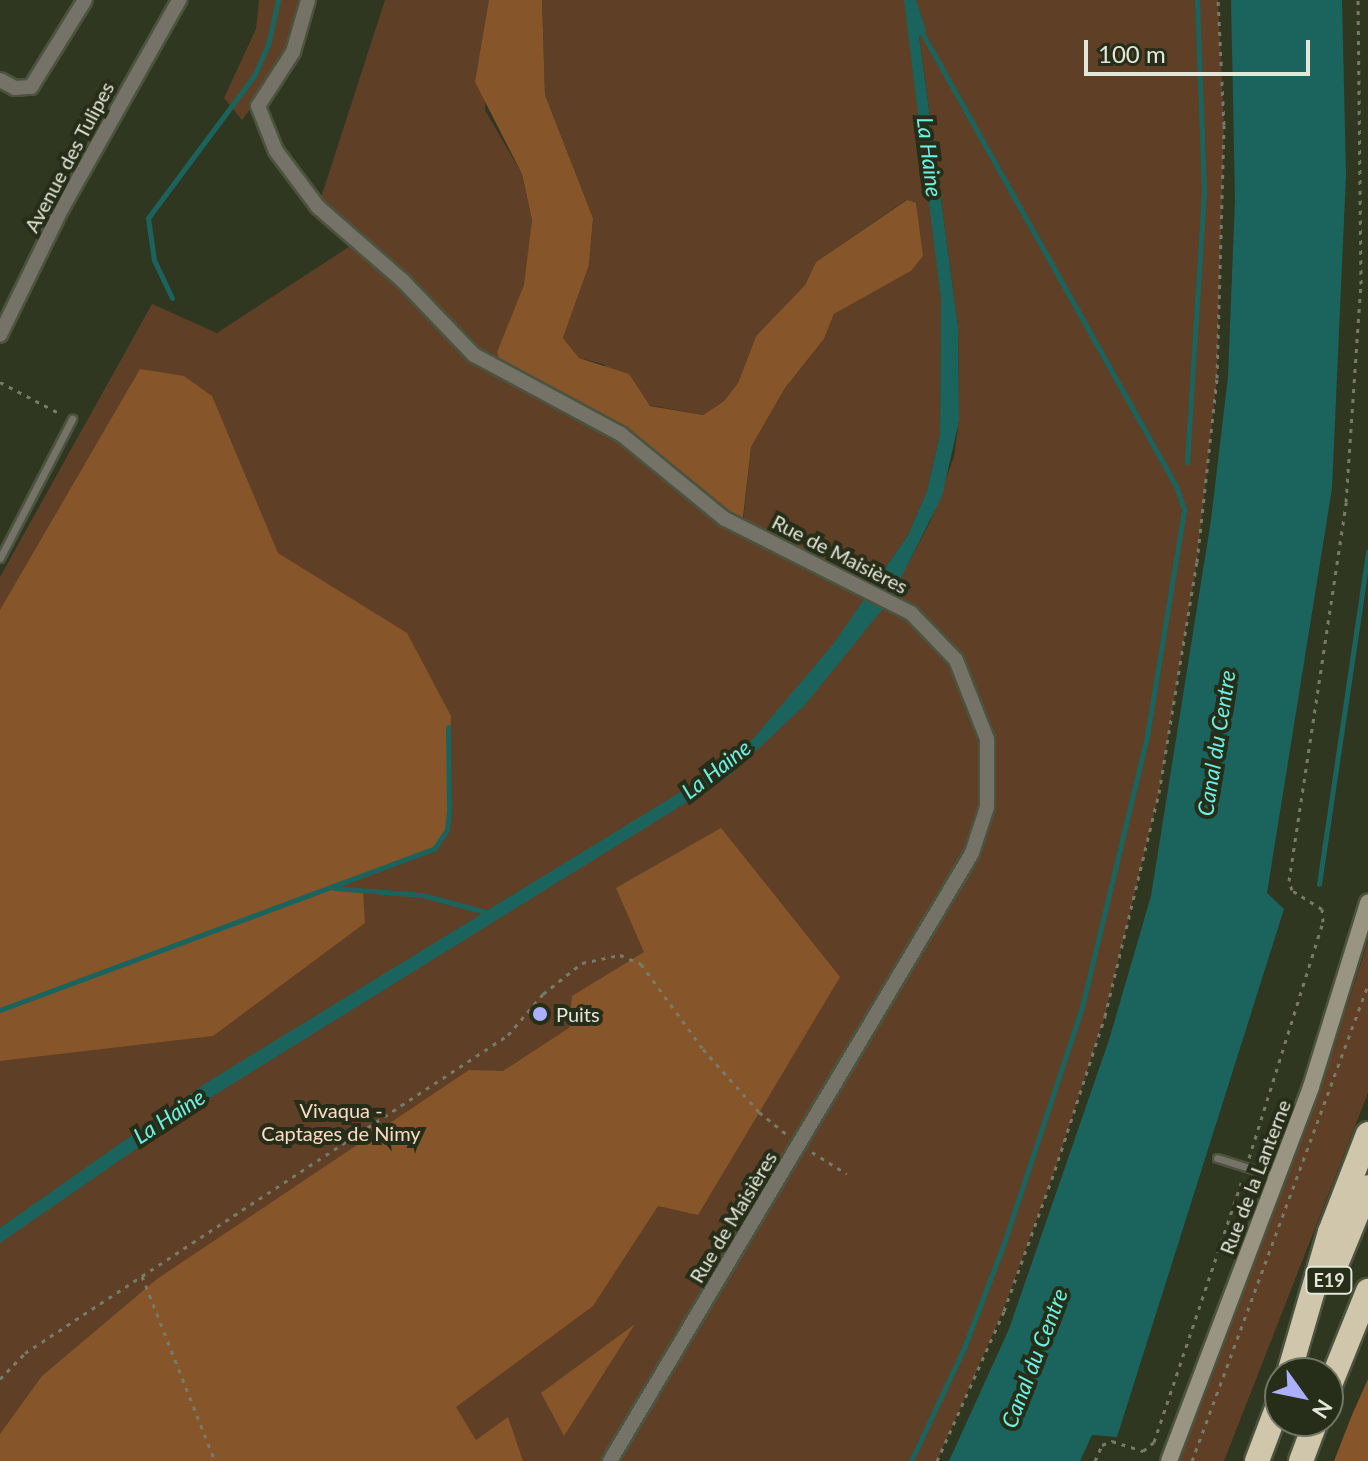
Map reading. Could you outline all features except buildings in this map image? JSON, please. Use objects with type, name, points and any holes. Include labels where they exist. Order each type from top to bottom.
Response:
[{"type":"highway","points":[[1295,1357],[1330,1232],[1368,1134]]},
{"type":"highway","name":"E19","points":[[1297,1357],[1368,1187]]},
{"type":"highway","name":"E19","points":[[1342,1357],[1368,1291]]},
{"type":"highway","points":[[1344,1359],[1368,1312]]},
{"type":"highway","points":[[1257,1461],[1266,1437]]},
{"type":"highway","points":[[1301,1461],[1310,1437]]},
{"type":"main road","name":"Rue de la Lanterne","points":[[1169,1461],[1277,1177],[1368,903]]},
{"type":"street","points":[[0,80],[15,88],[31,87],[85,0]]},
{"type":"street","name":"Avenue des Tulipes","points":[[0,335],[62,208],[179,0]]},
{"type":"street","name":"Rue de Maisières","points":[[308,0],[293,52],[258,106],[276,151],[318,207],[402,280],[474,355],[621,434],[725,519],[864,586],[895,604],[934,634],[966,679],[987,739],[987,807],[972,853],[610,1461]]},
{"type":"lane","points":[[0,558],[72,419]]},
{"type":"lane","points":[[1217,1158],[1277,1177]]},
{"type":"path","points":[[937,1461],[1004,1311],[1055,1170],[1105,1016],[1159,793],[1197,562],[1217,378],[1224,125],[1218,0]]},
{"type":"path","points":[[1095,1461],[1102,1445],[1112,1441],[1143,1451],[1154,1442],[1246,1167],[1323,922],[1322,909],[1292,890],[1289,881],[1329,635],[1351,441],[1363,179],[1358,0]]},
{"type":"path","points":[[0,382],[72,419]]},
{"type":"path","points":[[0,1379],[25,1353],[508,1035],[543,994],[582,963],[605,956],[620,955],[641,964],[703,1049],[759,1112],[800,1144],[847,1174]]},
{"type":"path","points":[[1192,1461],[1368,985]]},
{"type":"path","points":[[142,1276],[215,1461]]},
{"type":"green space","points":[[259,0],[308,0],[293,52],[242,120],[224,98],[256,29]]},
{"type":"green space","name":"Vivaqua - Captages de Nimy","points":[[385,0],[489,0],[485,110],[522,174],[532,220],[525,285],[497,352],[743,523],[751,447],[785,388],[824,339],[834,314],[911,271],[906,200],[816,262],[805,285],[756,336],[738,383],[724,401],[703,415],[649,405],[603,364],[579,358],[563,338],[589,265],[593,218],[545,95],[542,0],[1218,0],[1224,125],[1217,378],[1197,562],[1159,793],[1105,1016],[1055,1170],[1003,1311],[937,1461],[0,1461],[0,577],[152,304],[217,333],[358,241],[318,207]],"holes":[[[919,35],[958,327],[959,421],[954,457],[930,522],[898,583],[871,589],[908,535],[927,491],[940,433],[941,299],[911,37]]]},
{"type":"green space","points":[[1368,941],[1368,1093],[1224,1461],[1179,1461],[1320,1091]]},
{"type":"shaded area","points":[[489,0],[542,0],[545,95],[593,218],[589,265],[563,338],[579,358],[629,374],[650,406],[703,415],[724,401],[738,383],[756,336],[805,285],[816,262],[907,200],[916,203],[923,256],[911,271],[834,314],[824,339],[785,388],[751,447],[742,526],[640,450],[503,375],[497,352],[524,285],[532,220],[522,174],[475,82]]},
{"type":"shaded area","points":[[140,369],[184,376],[212,396],[278,553],[407,633],[451,716],[447,830],[434,849],[331,887],[363,891],[365,923],[213,1036],[0,1061],[0,610]]},
{"type":"shaded area","points":[[721,828],[840,977],[698,1215],[658,1206],[593,1306],[456,1407],[476,1440],[508,1417],[523,1461],[0,1461],[0,1434],[42,1376],[157,1279],[469,1070],[503,1071],[569,1028],[572,996],[644,952],[616,888]]},
{"type":"shaded area","points":[[635,1324],[564,1436],[541,1393]]},
{"type":"shaded area","points":[[1368,1379],[1368,1461],[1334,1461],[1344,1437]]},
{"type":"water","name":"La Haine","points":[[904,0],[916,0],[926,31],[919,36],[958,327],[959,421],[942,496],[890,600],[804,706],[729,776],[213,1096],[0,1243],[0,1228],[206,1083],[705,777],[753,739],[834,643],[908,535],[927,491],[940,433],[941,300]]},
{"type":"water","name":"Canal du Centre","points":[[1231,0],[1342,0],[1346,175],[1332,488],[1267,893],[1284,909],[1117,1437],[1092,1435],[1080,1461],[949,1461],[1009,1329],[1109,1040],[1151,896],[1211,520],[1228,377],[1235,199]]},
{"type":"waterway","points":[[172,298],[154,260],[148,218],[254,76],[268,45],[278,0]]},
{"type":"waterway","points":[[1187,462],[1204,192],[1197,0]]},
{"type":"waterway","points":[[911,1461],[964,1348],[1005,1240],[1082,1007],[1147,736],[1184,509],[1176,486],[920,29]]},
{"type":"waterway","points":[[1319,884],[1368,552]]},
{"type":"waterway","points":[[0,1010],[434,849],[447,830],[448,727]]},
{"type":"waterway","points":[[334,888],[422,895],[489,913]]},
{"type":"place","name":"Puits","points":[[540,1014]]}]
